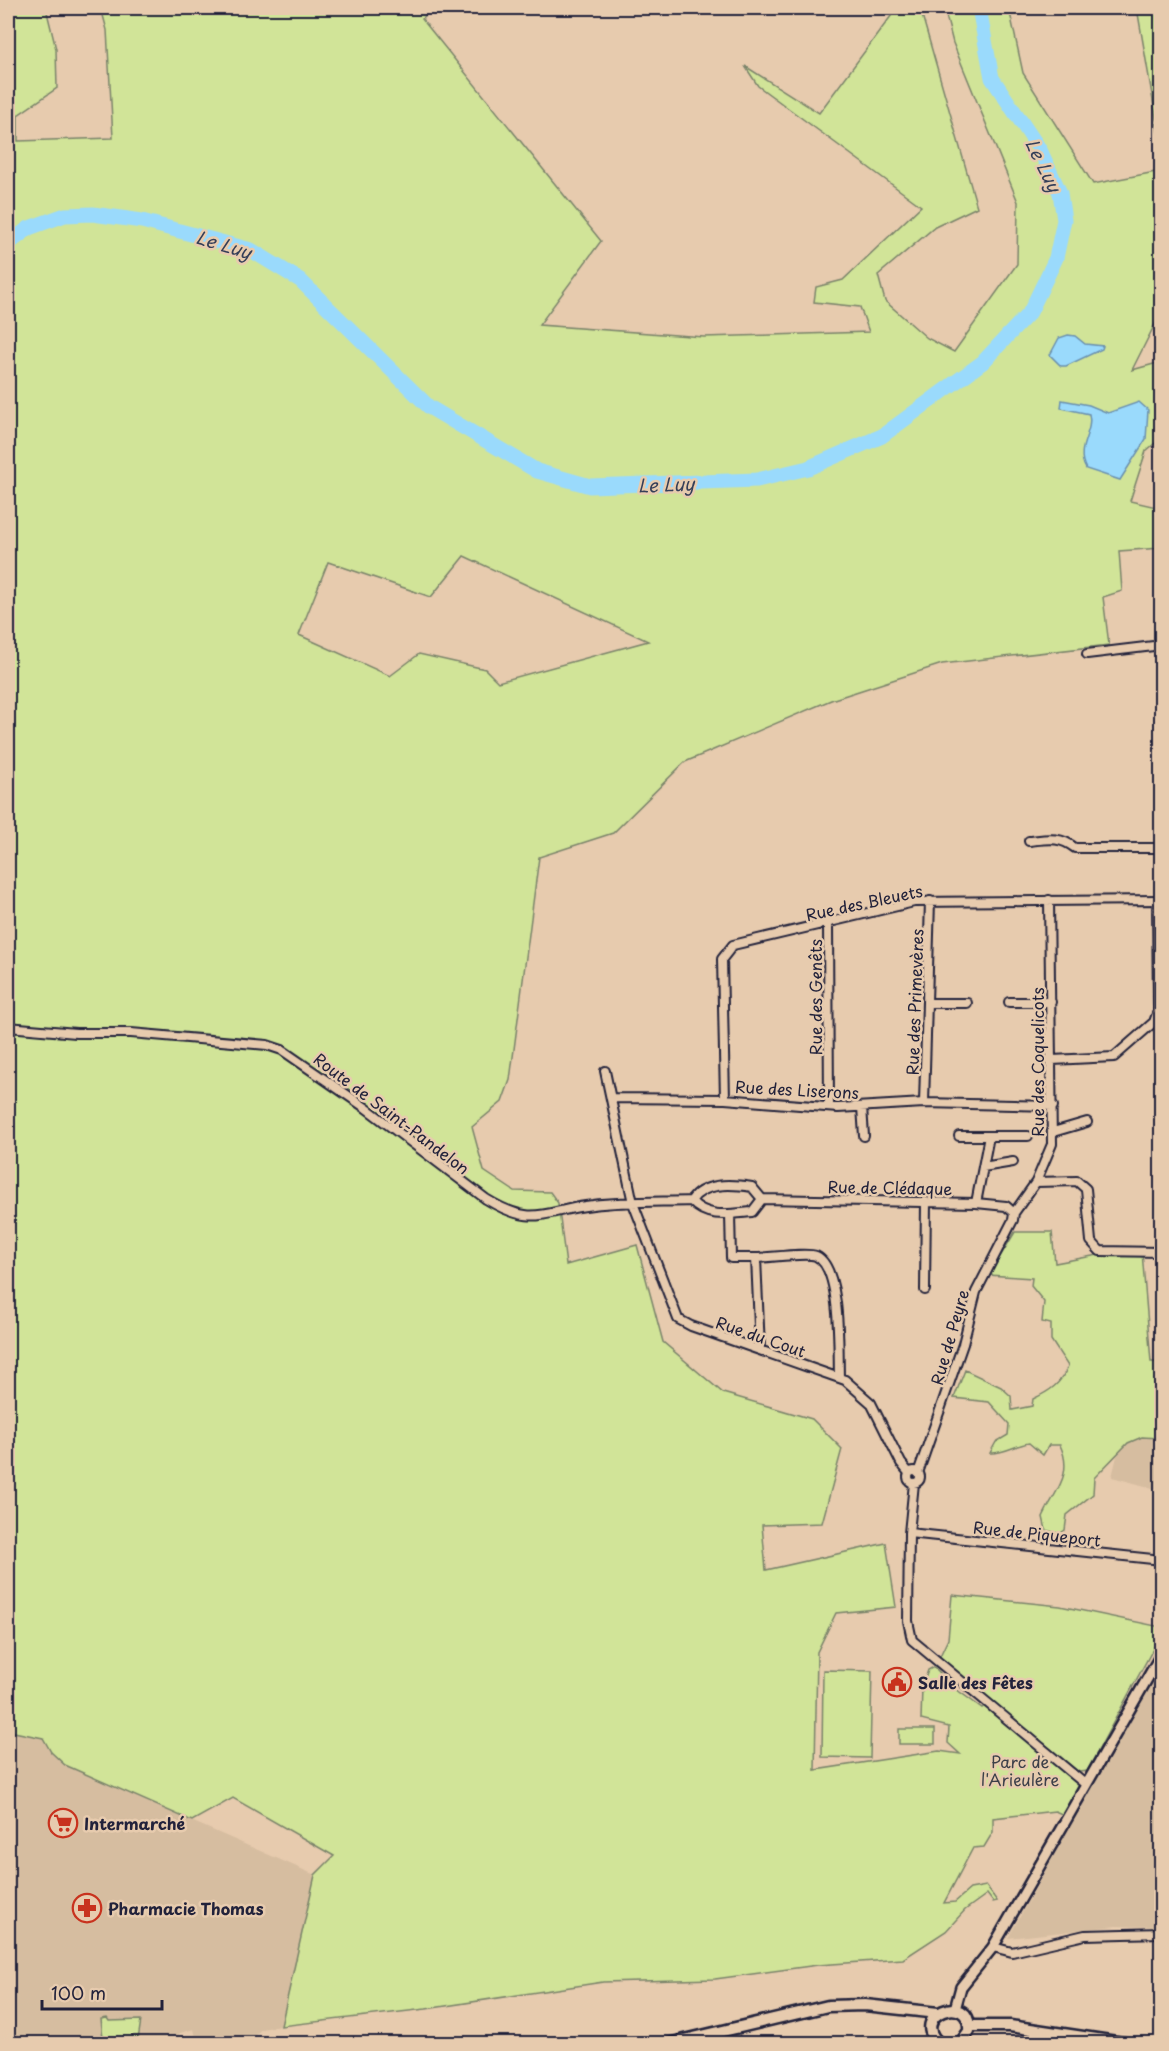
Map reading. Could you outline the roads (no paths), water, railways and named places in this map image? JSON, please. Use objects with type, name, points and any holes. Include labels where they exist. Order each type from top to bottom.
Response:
[{"type":"main road","points":[[668,2043],[815,2008],[843,2005],[889,2007],[938,2013],[955,2009],[964,2015],[969,2026],[966,2037],[960,2043]]},
{"type":"main road","points":[[889,2007],[911,2013],[931,2024]]},
{"type":"main road","points":[[938,2013],[931,2024],[932,2035],[939,2043]]},
{"type":"main road","points":[[969,2026],[1010,2026],[1130,2043]]},
{"type":"street","points":[[1087,654],[1161,645]]},
{"type":"street","points":[[1029,841],[1057,838],[1065,840],[1075,848],[1161,848]]},
{"type":"street","name":"Rue des Coquelicots","points":[[1014,1213],[1036,1182],[1052,1144],[1049,900]]},
{"type":"street","points":[[1052,1060],[1114,1057],[1154,1022],[1158,1011],[1159,900]]},
{"type":"street","name":"Rue des Bleuets","points":[[725,1099],[723,954],[733,945],[914,902],[1159,900]]},
{"type":"street","name":"Rue des Primevères","points":[[924,1103],[930,901]]},
{"type":"street","name":"Rue des Genêts","points":[[828,923],[829,1107]]},
{"type":"street","points":[[1009,1002],[1051,1002]]},
{"type":"street","points":[[927,1003],[967,1003]]},
{"type":"street","name":"Route de Saint-Pandelon","points":[[8,1027],[76,1033],[131,1033],[267,1045],[282,1050],[358,1101],[486,1199],[512,1212],[537,1217],[592,1205],[633,1203]]},
{"type":"street","name":"Rue du Cout","points":[[605,1071],[633,1203],[678,1319],[691,1326],[839,1376],[871,1403],[901,1463],[909,1473]]},
{"type":"street","name":"Rue des Liserons","points":[[611,1098],[725,1099],[829,1107],[924,1103],[1053,1106]]},
{"type":"street","points":[[862,1107],[864,1136]]},
{"type":"street","points":[[1053,1132],[1087,1122]]},
{"type":"street","points":[[959,1136],[1028,1136]]},
{"type":"street","points":[[976,1203],[989,1136]]},
{"type":"street","points":[[983,1167],[999,1167],[1013,1162]]},
{"type":"street","points":[[1036,1182],[1077,1181],[1086,1189],[1091,1241],[1100,1251],[1161,1252]]},
{"type":"street","name":"Rue de Clédaque","points":[[691,1201],[698,1191],[705,1187],[745,1185],[752,1186],[762,1199]]},
{"type":"street","name":"Rue de Clédaque","points":[[633,1203],[691,1201],[703,1212],[730,1214],[752,1212],[762,1199]]},
{"type":"street","name":"Rue de Clédaque","points":[[762,1199],[976,1203],[1006,1206],[1014,1213]]},
{"type":"street","points":[[925,1290],[926,1202]]},
{"type":"street","name":"Rue de Peyre","points":[[1014,1213],[1010,1227],[976,1292],[963,1344],[918,1473],[920,1478],[914,1483],[909,1533],[909,1621],[912,1640],[1085,1784]]},
{"type":"street","points":[[730,1214],[731,1258],[811,1256],[820,1260],[835,1284],[839,1376]]},
{"type":"street","points":[[756,1258],[760,1349]]},
{"type":"street","points":[[914,1483],[908,1480],[909,1473],[918,1473]]},
{"type":"street","name":"Rue de Piqueport","points":[[909,1533],[1161,1560]]},
{"type":"street","points":[[955,2009],[961,1987],[995,1943],[1161,1653]]},
{"type":"street","points":[[995,1943],[1012,1952],[1085,1935],[1161,1933]]},
{"type":"water","points":[[1068,335],[1075,336],[1085,344],[1103,346],[1102,349],[1066,366],[1061,366],[1050,355],[1059,338]]},
{"type":"water","points":[[1062,400],[1089,405],[1108,413],[1139,402],[1148,410],[1146,439],[1120,480],[1086,469],[1082,454],[1089,428],[1089,414],[1061,408]]},
{"type":"waterway","name":"Le Luy","points":[[8,244],[29,228],[65,215],[93,214],[142,221],[251,250],[300,280],[429,407],[537,471],[590,486],[757,480],[808,468],[882,436],[983,362],[1030,312],[1056,258],[1064,220],[1060,193],[1040,150],[992,78],[979,8]]},
{"type":"place","name":"Salle des Fêtes","points":[[897,1682]]},
{"type":"place","name":"Intermarché","points":[[63,1823]]},
{"type":"place","name":"Pharmacie Thomas","points":[[87,1908]]},
{"type":"park label","name":"Parc de l'Arieulère","points":[[1020,1770]]}]
